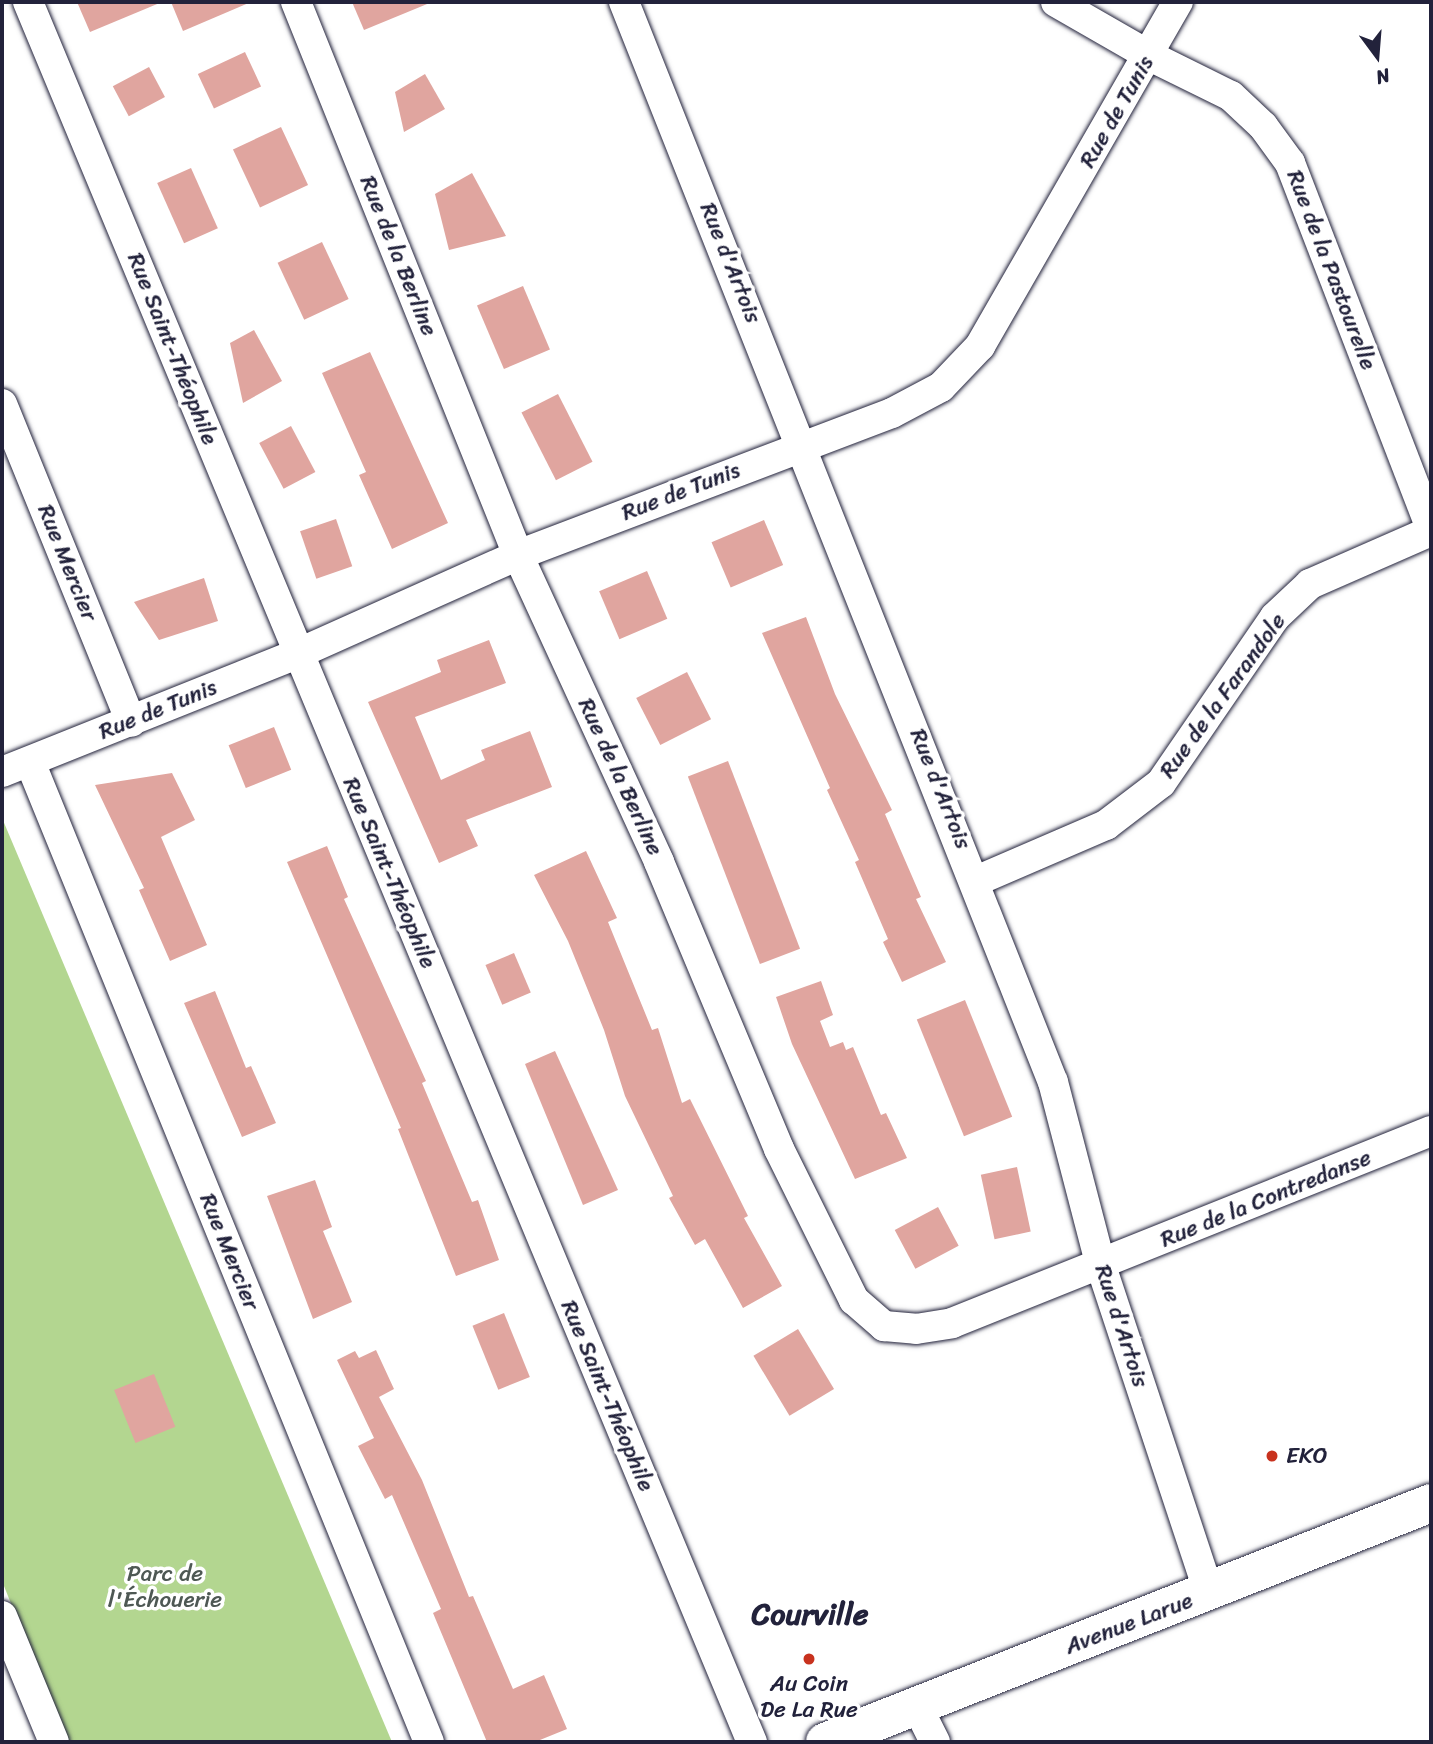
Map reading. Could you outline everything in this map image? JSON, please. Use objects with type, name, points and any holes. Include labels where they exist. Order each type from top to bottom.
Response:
[{"type":"street","name":"Rue Saint-Théophile","points":[[28,2],[297,654],[752,1742]]},
{"type":"street","name":"Rue de la Berline","points":[[296,2],[518,555],[659,862],[779,1149],[854,1300],[884,1326],[916,1329],[951,1324],[1101,1266]]},
{"type":"street","name":"Rue d'Artois","points":[[624,2],[803,445],[1053,1082],[1101,1266],[1209,1593]]},
{"type":"street","name":"Rue de la Pastourelle","points":[[1056,2],[1150,56],[1231,96],[1263,126],[1290,163],[1431,529]]},
{"type":"street","name":"Rue de Tunis","points":[[2,772],[297,654],[518,555],[892,413],[941,387],[980,346],[1150,56],[1178,2]]},
{"type":"street","name":"Rue Mercier","points":[[2,404],[131,722]]},
{"type":"street","name":"Rue de la Farandole","points":[[976,881],[1105,825],[1161,783],[1275,617],[1310,584],[1431,529]]},
{"type":"street","name":"Rue Mercier","points":[[30,762],[429,1742]]},
{"type":"street","name":"Rue de la Contredanse","points":[[1101,1266],[1431,1131]]},
{"type":"street","name":"Avenue Larue","points":[[825,1742],[1209,1593],[1431,1503]]},
{"type":"street","points":[[2,1616],[54,1742]]},
{"type":"street","points":[[917,1706],[935,1742]]},
{"type":"green space","name":"Parc de l'Échouerie","points":[[2,818],[392,1742],[66,1742],[2,1581]]},
{"type":"building","points":[[77,2],[162,2],[90,32]]},
{"type":"building","points":[[171,2],[251,2],[183,31]]},
{"type":"building","points":[[352,2],[432,2],[364,30]]},
{"type":"building","points":[[245,52],[261,86],[214,108],[198,74]]},
{"type":"building","points":[[149,67],[165,97],[129,116],[113,86]]},
{"type":"building","points":[[425,74],[445,109],[404,132],[395,92]]},
{"type":"building","points":[[281,127],[308,185],[260,207],[233,149]]},
{"type":"building","points":[[191,168],[218,228],[184,243],[157,183]]},
{"type":"building","points":[[472,173],[506,236],[449,250],[435,194]]},
{"type":"building","points":[[322,242],[349,299],[304,320],[278,263]]},
{"type":"building","points":[[523,286],[550,350],[504,369],[477,306]]},
{"type":"building","points":[[254,330],[282,381],[243,403],[230,343]]},
{"type":"building","points":[[370,352],[448,523],[392,549],[359,475],[366,472],[322,373]]},
{"type":"building","points":[[558,394],[593,462],[556,480],[521,413]]},
{"type":"building","points":[[291,426],[315,472],[284,489],[259,443]]},
{"type":"building","points":[[336,519],[352,566],[316,579],[300,531]]},
{"type":"building","points":[[764,520],[783,565],[731,587],[712,542]]},
{"type":"building","points":[[647,571],[667,619],[619,639],[599,591]]},
{"type":"building","points":[[204,578],[218,621],[159,640],[134,602]]},
{"type":"building","points":[[806,617],[835,694],[892,810],[885,814],[921,897],[916,899],[946,962],[902,982],[883,942],[888,939],[855,862],[859,860],[762,633]]},
{"type":"building","points":[[489,640],[506,683],[415,717],[441,780],[485,760],[481,750],[530,731],[552,787],[466,820],[478,846],[439,863],[368,702],[441,672],[437,660]]},
{"type":"building","points":[[687,672],[711,719],[660,745],[636,698]]},
{"type":"building","points":[[274,727],[291,770],[246,788],[229,745]]},
{"type":"building","points":[[728,761],[800,949],[760,964],[688,776]]},
{"type":"building","points":[[172,773],[195,820],[161,837],[207,945],[170,961],[139,890],[144,888],[95,785]]},
{"type":"building","points":[[327,846],[348,897],[344,899],[426,1081],[422,1083],[472,1202],[478,1200],[499,1260],[456,1276],[398,1129],[401,1128],[287,862]]},
{"type":"building","points":[[586,851],[617,918],[608,922],[652,1030],[658,1028],[682,1103],[690,1099],[748,1216],[744,1218],[782,1286],[743,1308],[705,1239],[695,1245],[669,1198],[673,1196],[625,1096],[604,1030],[568,941],[534,875]]},
{"type":"building","points":[[514,953],[531,993],[502,1005],[485,965]]},
{"type":"building","points":[[821,981],[833,1015],[820,1021],[830,1047],[843,1042],[846,1050],[853,1047],[881,1115],[886,1113],[907,1158],[855,1179],[792,1044],[776,997]]},
{"type":"building","points":[[215,991],[246,1068],[251,1066],[276,1123],[242,1137],[184,1003]]},
{"type":"building","points":[[965,1000],[1012,1117],[964,1136],[917,1019]]},
{"type":"building","points":[[555,1051],[618,1190],[583,1205],[525,1064]]},
{"type":"building","points":[[1017,1167],[1031,1232],[995,1239],[981,1175]]},
{"type":"building","points":[[315,1180],[332,1227],[323,1231],[352,1302],[313,1319],[267,1196]]},
{"type":"building","points":[[938,1207],[959,1246],[915,1269],[895,1230]]},
{"type":"building","points":[[504,1313],[530,1377],[498,1390],[472,1326]]},
{"type":"building","points":[[798,1329],[834,1389],[789,1416],[753,1356]]},
{"type":"building","points":[[376,1350],[394,1389],[379,1397],[422,1480],[469,1597],[473,1596],[513,1689],[544,1675],[567,1729],[535,1742],[487,1742],[433,1613],[441,1609],[392,1495],[385,1499],[358,1446],[374,1438],[337,1360],[355,1351],[359,1358]]},
{"type":"building","points":[[154,1374],[175,1427],[135,1443],[114,1390]]},
{"type":"place","name":"EKO","points":[[1272,1456]]},
{"type":"place","name":"Au Coin De La Rue","points":[[809,1659]]},
{"type":"district","name":"Courville","points":[[810,1614]]}]
